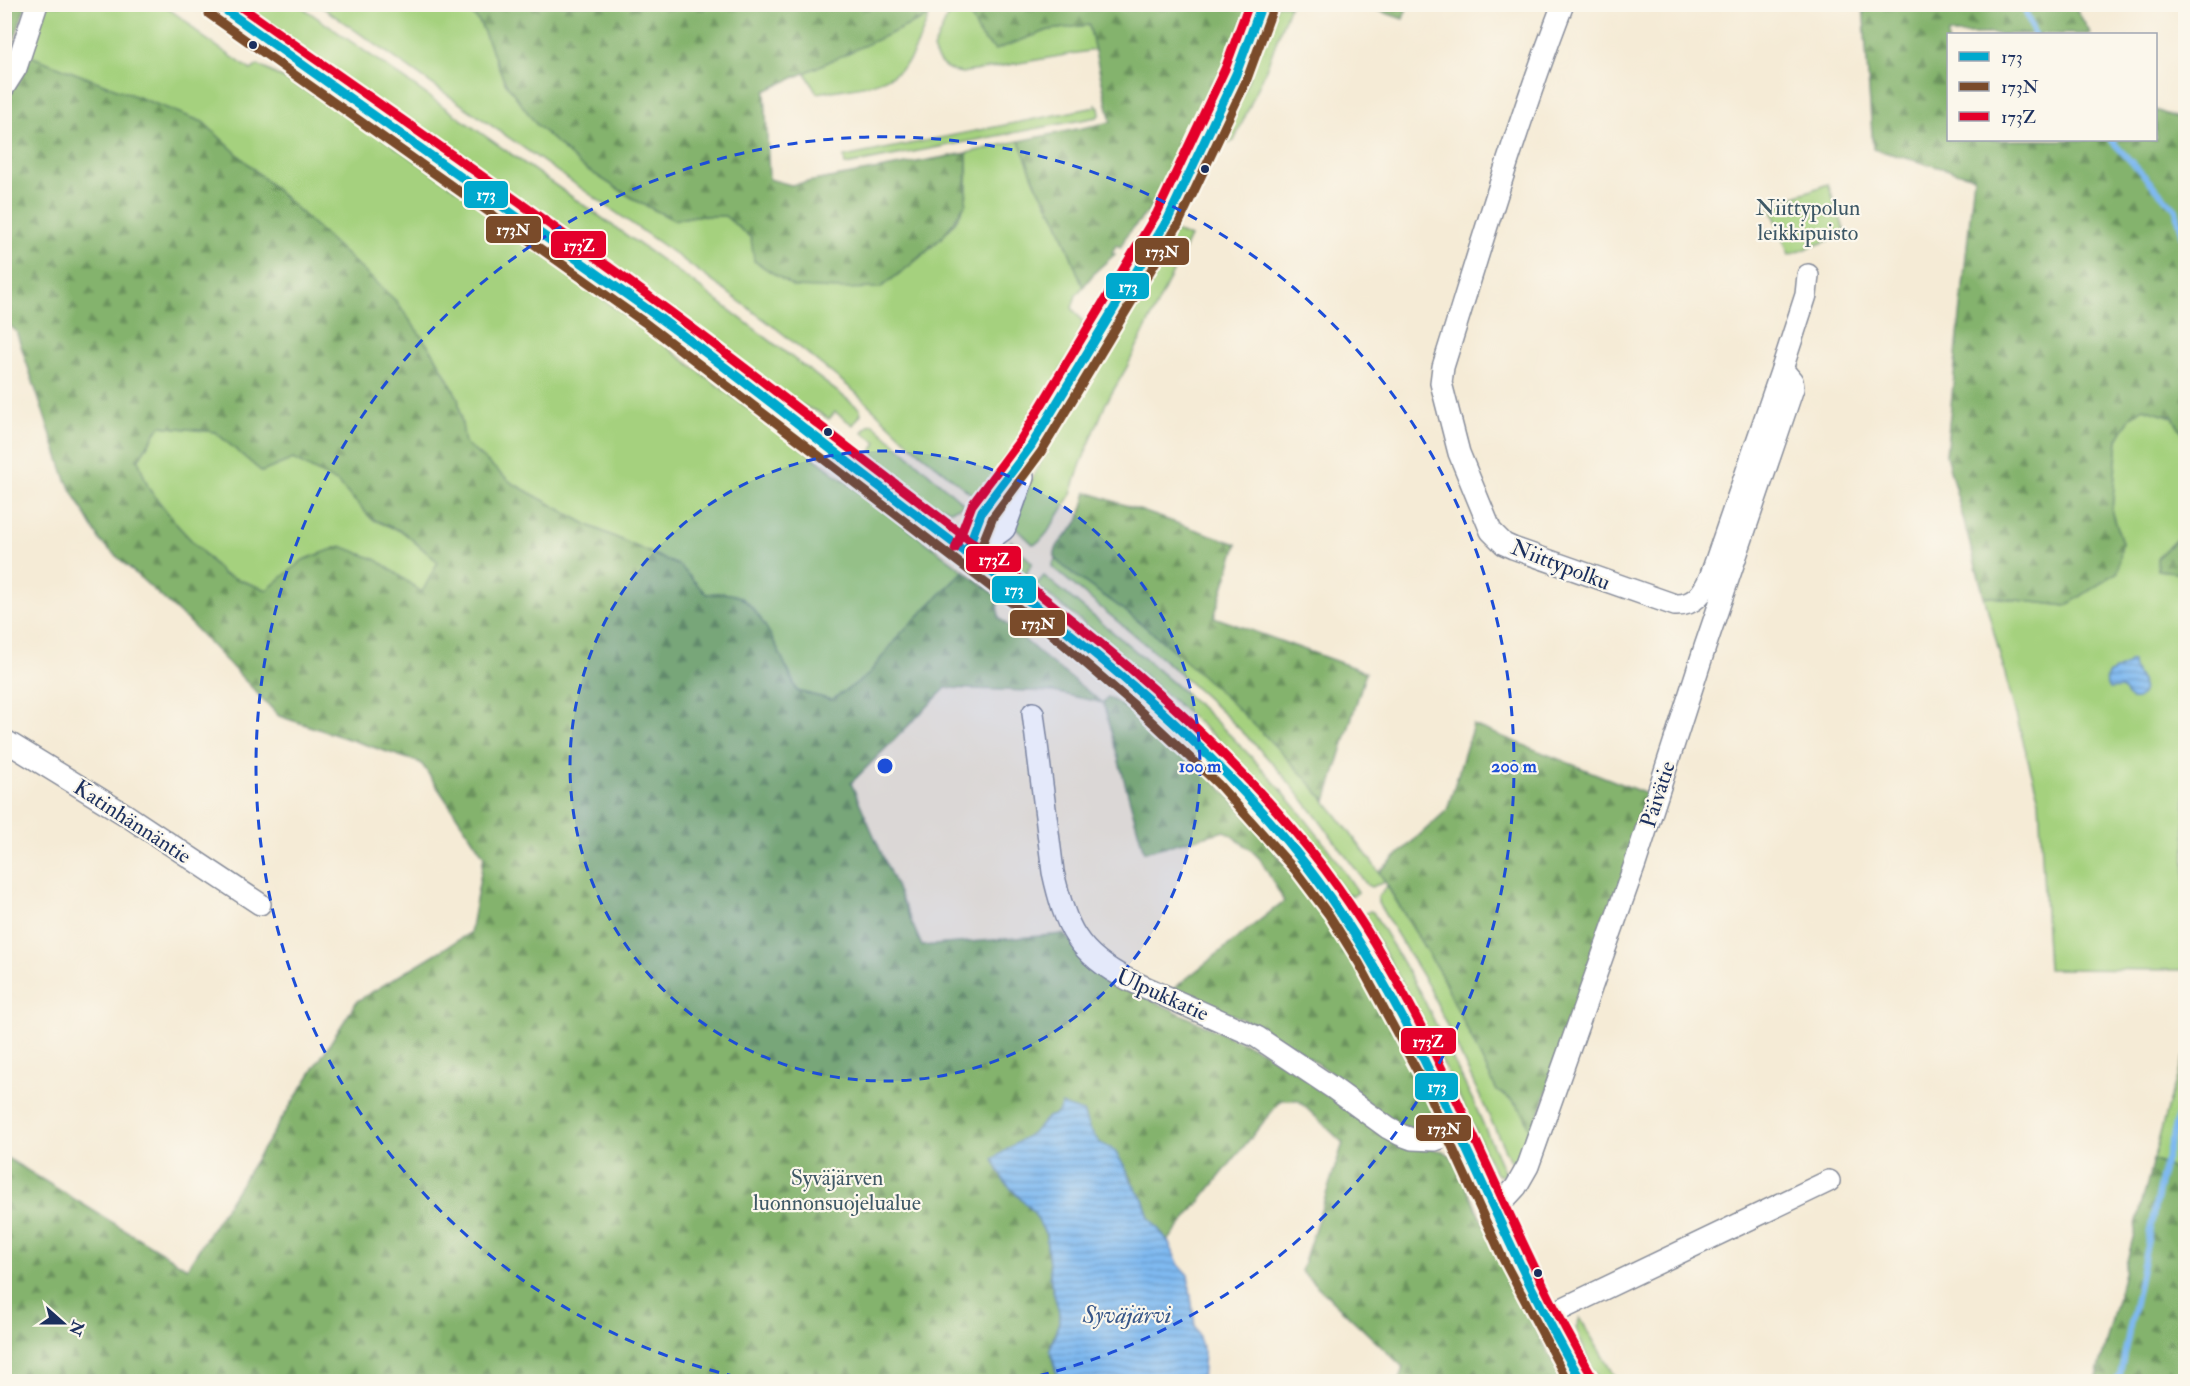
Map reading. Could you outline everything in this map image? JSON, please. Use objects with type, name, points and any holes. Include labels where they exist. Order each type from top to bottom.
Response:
[{"type":"main road","points":[[966,554],[1055,621],[1114,670],[1216,764],[1308,869],[1368,955],[1441,1091],[1494,1211],[1545,1317],[1582,1382]]},
{"type":"street","points":[[4,87],[16,68],[37,4]]},
{"type":"street","points":[[216,4],[651,312],[966,554],[1002,527],[1031,446],[1168,219],[1236,74],[1262,4]]},
{"type":"street","name":"Niittypolku","points":[[1563,4],[1494,203],[1443,367],[1441,383],[1459,453],[1491,531],[1513,548],[1675,604],[1683,605],[1699,597],[1711,575],[1782,369],[1806,295],[1808,275]]},
{"type":"street","name":"Päivätie","points":[[1494,1211],[1516,1187],[1528,1166],[1635,864],[1705,647],[1793,388],[1792,381],[1782,369]]},
{"type":"street","name":"Ulpukkatie","points":[[1033,712],[1058,897],[1065,919],[1086,951],[1111,971],[1257,1037],[1401,1135],[1412,1139],[1435,1140],[1458,1132]]},
{"type":"street","name":"Katinhännäntie","points":[[4,740],[126,815],[260,904]]},
{"type":"street","points":[[1545,1317],[1828,1181]]},
{"type":"green space","points":[[974,4],[969,12],[980,36],[995,50],[1049,30],[1089,25],[1095,50],[962,73],[951,70],[940,63],[933,49],[953,5]]},
{"type":"green space","points":[[974,4],[1251,5],[1220,83],[1166,191],[1126,236],[1121,247],[1116,245],[1112,253],[1115,254],[1095,272],[1083,287],[1057,220],[1036,184],[1019,141],[1111,122],[1089,25],[1049,30],[995,50],[980,36],[969,12]]},
{"type":"green space","points":[[1408,4],[1403,19],[1362,5]]},
{"type":"green space","points":[[6,5],[26,5],[4,70],[5,8]]},
{"type":"green space","points":[[43,5],[163,5],[187,22],[199,34],[251,70],[258,65],[340,109],[466,196],[964,571],[900,634],[869,675],[832,700],[797,691],[788,670],[725,593],[706,594],[680,566],[588,525],[512,483],[464,443],[458,398],[434,354],[28,55]]},
{"type":"green space","points":[[238,5],[299,5],[690,280],[860,409],[861,414],[853,425],[835,412],[829,419],[782,397]]},
{"type":"green space","points":[[319,5],[464,5],[480,23],[505,82],[536,124],[580,165],[637,201],[674,220],[695,216],[725,216],[751,238],[880,288],[928,250],[951,228],[959,216],[966,199],[967,153],[1019,141],[1036,184],[1057,220],[1083,287],[1076,295],[1072,308],[1083,322],[1076,344],[1027,430],[979,498],[974,496],[912,446],[854,391],[777,329],[671,251]]},
{"type":"green space","points":[[464,5],[934,5],[929,16],[765,91],[769,179],[791,185],[967,153],[966,203],[946,233],[880,288],[794,287],[754,261],[751,238],[725,216],[695,216],[674,220],[637,201],[580,165],[536,124],[505,82],[480,23]]},
{"type":"green space","points":[[1277,5],[1290,5],[1265,72],[1234,141],[1229,143],[1227,139],[1230,126]]},
{"type":"green space","points":[[1863,5],[2074,5],[2090,33],[1947,33],[1947,141],[2157,141],[2157,110],[2185,121],[2185,437],[2173,417],[2143,408],[2130,418],[2118,439],[2112,510],[2122,543],[2118,572],[2066,606],[1984,596],[1946,455],[1974,177],[1873,149]]},
{"type":"green space","points":[[929,16],[911,58],[888,78],[865,86],[817,93],[805,72]]},
{"type":"green space","name":"Syväjärven luonnonsuojelualue","points":[[28,55],[203,122],[396,301],[434,354],[458,398],[465,443],[512,483],[588,525],[680,566],[706,594],[730,594],[747,602],[756,612],[780,653],[797,691],[832,700],[868,675],[900,634],[964,571],[997,596],[999,618],[1103,703],[1053,692],[946,688],[851,783],[922,946],[1063,934],[1131,990],[1262,1051],[1425,1148],[1443,1151],[1452,1157],[1520,1301],[1564,1381],[1399,1381],[1403,1367],[1301,1271],[1343,1143],[1298,1100],[1281,1100],[1168,1241],[1149,1218],[1143,1199],[1114,1150],[1100,1143],[1088,1129],[1083,1112],[1048,1117],[1036,1130],[993,1159],[1004,1181],[1034,1213],[1046,1235],[1051,1282],[1059,1312],[1059,1322],[1051,1344],[1051,1355],[1059,1382],[5,1381],[4,1156],[187,1268],[357,1001],[470,933],[484,856],[421,763],[279,716],[189,622],[101,542],[66,480],[16,331],[5,322],[5,94]],"holes":[[[160,426],[215,432],[262,472],[293,459],[337,482],[372,519],[403,532],[438,562],[422,592],[377,560],[341,546],[303,560],[267,590],[223,574],[178,526],[149,489],[138,460]]]},
{"type":"green space","points":[[1095,104],[1100,114],[1097,117],[845,165],[844,157],[1096,107]]},
{"type":"green space","name":"Niittypolun leikkipuisto","points":[[1828,184],[1846,234],[1789,255],[1770,205]]},
{"type":"green space","points":[[1175,231],[1190,237],[1127,367],[1106,403],[1070,497],[1047,533],[1040,541],[1033,544],[1014,526],[1025,494],[1059,425]]},
{"type":"green space","points":[[2143,408],[2173,417],[2185,437],[2185,531],[2157,558],[2158,570],[2185,573],[2185,970],[2048,969],[2039,800],[1984,596],[2066,606],[2122,543],[2112,510],[2118,439],[2130,418]]},
{"type":"green space","points":[[873,424],[965,505],[951,510],[925,502],[908,490],[871,452],[877,443],[863,432]]},
{"type":"green space","points":[[160,426],[215,432],[262,472],[293,459],[337,482],[372,519],[403,532],[438,562],[422,593],[377,560],[303,560],[267,590],[223,574],[178,526],[149,489],[138,460]]},
{"type":"green space","points":[[1087,492],[1237,544],[1214,617],[1366,672],[1326,801],[1280,751],[1207,680],[1129,614],[1055,559],[1058,544],[1078,520]]},
{"type":"green space","points":[[2185,531],[2185,573],[2158,570],[2157,558]]},
{"type":"green space","points":[[1011,541],[1032,563],[1025,576],[1018,569],[1014,560]]},
{"type":"green space","points":[[1055,559],[1158,637],[1245,714],[1299,770],[1324,800],[1385,882],[1371,887],[1367,885],[1304,800],[1262,752],[1186,679],[1052,567]]},
{"type":"green space","points":[[1044,576],[1166,676],[1226,732],[1268,775],[1306,820],[1358,892],[1353,896],[1347,894],[1223,744],[1090,628],[1036,585]]},
{"type":"green space","points":[[1108,697],[1170,735],[1240,808],[1309,894],[1362,971],[1416,1072],[1432,1107],[1432,1120],[1426,1132],[1392,1124],[1349,1085],[1299,1051],[1240,1018],[1172,990],[1284,901],[1260,859],[1225,831],[1144,852],[1103,703]]},
{"type":"green space","points":[[1473,725],[1652,796],[1531,1137],[1527,1121],[1520,1109],[1511,1099],[1497,1091],[1440,973],[1379,872],[1447,810]]},
{"type":"green space","points":[[1387,886],[1440,973],[1497,1091],[1515,1103],[1528,1121],[1531,1138],[1521,1163],[1515,1165],[1510,1161],[1429,987],[1378,903],[1378,897]]},
{"type":"green space","points":[[1373,912],[1422,996],[1473,1101],[1505,1174],[1500,1176],[1495,1173],[1418,1013],[1365,919],[1366,913]]},
{"type":"green space","points":[[2185,1056],[2185,1174],[2153,1160],[2169,1101]]},
{"type":"green space","points":[[2153,1160],[2185,1174],[2185,1381],[2096,1381]]},
{"type":"green space","points":[[1580,1318],[1617,1381],[1600,1381],[1592,1369],[1576,1328]]},
{"type":"water","points":[[2130,661],[2133,662],[2134,669],[2142,683],[2143,691],[2137,699],[2129,697],[2122,688],[2109,689],[2106,683],[2108,675]]},
{"type":"water","name":"Syväjärvi","points":[[1062,1105],[1083,1112],[1089,1129],[1100,1143],[1114,1150],[1143,1199],[1149,1218],[1168,1241],[1179,1265],[1188,1275],[1195,1326],[1204,1352],[1202,1381],[1059,1381],[1050,1350],[1059,1322],[1059,1312],[1051,1282],[1046,1235],[1034,1213],[1004,1181],[993,1159],[1036,1130],[1048,1117],[1057,1114]]},
{"type":"waterway","points":[[2023,4],[2034,33]]},
{"type":"waterway","points":[[2112,141],[2176,210],[2186,247]]},
{"type":"waterway","points":[[2115,1382],[2120,1375],[2160,1182],[2186,1084]]},
{"type":"transit line","name":"173","points":[[217,4],[709,355],[1057,623],[1111,667],[1214,761],[1306,865],[1349,925],[1420,1053],[1514,1252],[1582,1382]]},
{"type":"transit line","name":"173Z","points":[[237,4],[553,226],[717,346],[1005,567],[1115,655],[1219,750],[1267,800],[1313,854],[1356,914],[1395,977],[1462,1110],[1556,1311],[1592,1376]]},
{"type":"transit line","name":"173Z","points":[[955,549],[972,505],[1021,439],[1157,213],[1225,69],[1249,4]]},
{"type":"transit line","name":"173","points":[[966,553],[982,511],[1031,446],[1168,219],[1236,74],[1262,4]]},
{"type":"transit line","name":"173N","points":[[977,557],[993,517],[1041,452],[1178,225],[1247,79],[1273,8]]},
{"type":"transit line","name":"173N","points":[[209,14],[644,322],[1047,630],[1134,705],[1218,784],[1295,870],[1329,915],[1359,963],[1421,1078],[1503,1259],[1568,1382]]}]
